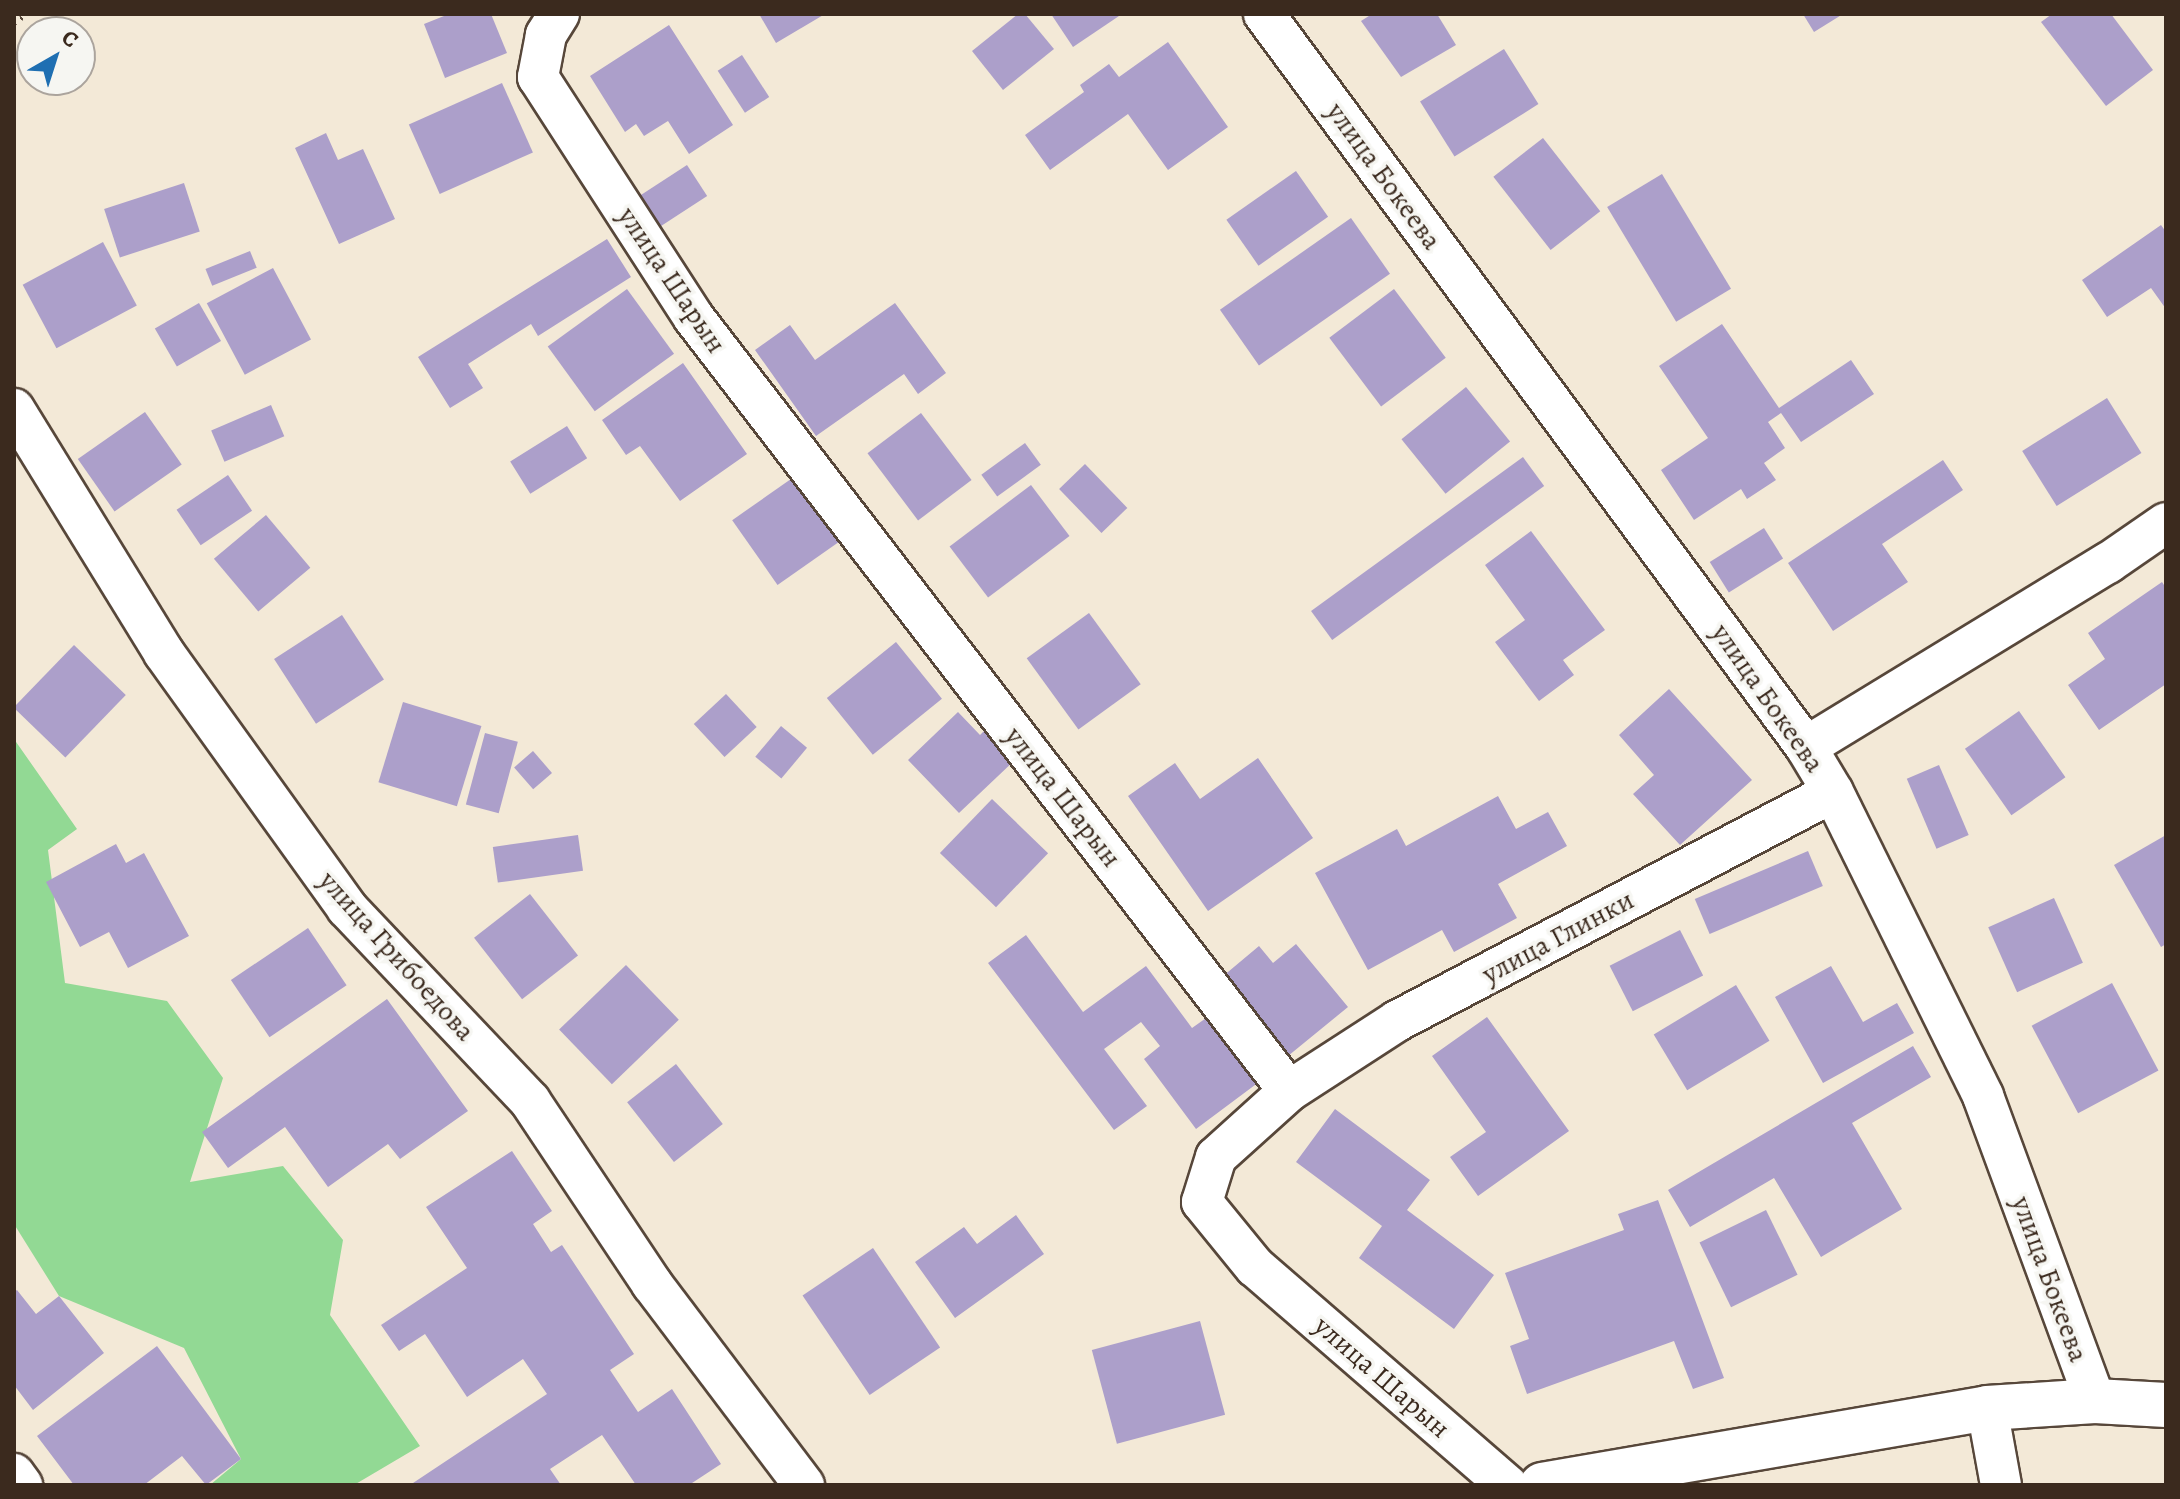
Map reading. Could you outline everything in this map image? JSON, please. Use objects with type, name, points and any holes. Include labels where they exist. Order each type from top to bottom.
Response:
[{"type":"main road","points":[[1542,1485],[1987,1408],[2095,1401],[2166,1405]]},
{"type":"street","name":"улица Бокеева","points":[[1264,14],[1806,747],[1833,792],[1983,1096],[2095,1401]]},
{"type":"street","name":"улица Шарын","points":[[553,25],[538,77],[694,318],[1289,1091],[1216,1157],[1202,1202],[1255,1267],[1507,1485]]},
{"type":"street","name":"улица Грибоедова","points":[[14,409],[164,653],[347,908],[530,1101],[652,1284],[804,1485]]},
{"type":"street","points":[[1806,747],[2108,563],[2166,523]]},
{"type":"street","name":"улица Глинки","points":[[1289,1091],[1397,1021],[1833,792]]},
{"type":"street","points":[[1987,1408],[2001,1485]]},
{"type":"street","points":[[14,1474],[22,1485]]},
{"type":"path","points":[[14,23],[27,14]]},
{"type":"green space","points":[[14,739],[77,829],[48,850],[65,983],[167,1001],[223,1078],[190,1182],[283,1166],[343,1240],[330,1315],[420,1446],[354,1485],[210,1485],[241,1459],[184,1348],[59,1296],[14,1224]]},
{"type":"building","points":[[449,14],[491,14],[507,53],[445,78],[424,24]]},
{"type":"building","points":[[759,14],[825,14],[776,43]]},
{"type":"building","points":[[1018,14],[1025,14],[1054,49],[1003,90],[972,51]]},
{"type":"building","points":[[1051,14],[1122,14],[1073,47]]},
{"type":"building","points":[[1372,14],[1437,14],[1456,45],[1401,77],[1361,21]]},
{"type":"building","points":[[1803,14],[1843,14],[1814,32]]},
{"type":"building","points":[[2052,14],[2111,14],[2153,70],[2106,106],[2041,22]]},
{"type":"building","points":[[669,25],[733,125],[689,154],[668,121],[644,136],[636,124],[625,132],[590,76]]},
{"type":"building","points":[[1168,42],[1228,127],[1168,170],[1128,114],[1050,170],[1025,135],[1084,92],[1080,85],[1109,64],[1119,77]]},
{"type":"building","points":[[1504,49],[1538,104],[1454,157],[1420,101]]},
{"type":"building","points":[[742,55],[769,97],[745,113],[718,71]]},
{"type":"building","points":[[502,83],[533,152],[440,194],[409,124]]},
{"type":"building","points":[[326,133],[338,160],[363,149],[395,219],[339,244],[295,148]]},
{"type":"building","points":[[1543,138],[1600,211],[1551,250],[1493,177]]},
{"type":"building","points":[[687,165],[707,196],[657,229],[637,198]]},
{"type":"building","points":[[1296,171],[1328,217],[1258,266],[1226,220]]},
{"type":"building","points":[[1662,174],[1731,289],[1676,322],[1607,207]]},
{"type":"building","points":[[184,183],[200,232],[120,257],[104,209]]},
{"type":"building","points":[[1351,218],[1390,274],[1259,365],[1220,310]]},
{"type":"building","points":[[2161,225],[2166,232],[2166,309],[2151,288],[2107,317],[2082,280]]},
{"type":"building","points":[[607,239],[631,277],[538,336],[531,324],[468,364],[483,388],[450,408],[418,357]]},
{"type":"building","points":[[103,242],[137,306],[56,348],[23,285]]},
{"type":"building","points":[[250,251],[257,268],[212,286],[205,269]]},
{"type":"building","points":[[273,268],[311,340],[245,375],[207,303]]},
{"type":"building","points":[[627,289],[674,354],[595,411],[548,347]]},
{"type":"building","points":[[1394,289],[1446,358],[1381,406],[1329,338]]},
{"type":"building","points":[[199,303],[221,341],[177,367],[155,328]]},
{"type":"building","points":[[895,303],[946,373],[918,394],[904,374],[816,436],[755,350],[790,325],[815,360]]},
{"type":"building","points":[[1722,324],[1779,408],[1851,360],[1874,394],[1801,442],[1781,413],[1768,422],[1785,448],[1764,463],[1776,480],[1747,499],[1741,489],[1694,520],[1661,470],[1708,438],[1659,366]]},
{"type":"building","points":[[683,363],[747,454],[680,501],[640,446],[626,455],[602,420]]},
{"type":"building","points":[[1466,387],[1510,441],[1446,494],[1401,439]]},
{"type":"building","points":[[2107,398],[2141,453],[2057,506],[2022,451]]},
{"type":"building","points":[[271,405],[284,436],[224,462],[211,430]]},
{"type":"building","points":[[145,412],[182,464],[115,511],[78,459]]},
{"type":"building","points":[[921,413],[972,480],[918,520],[867,453]]},
{"type":"building","points":[[567,426],[587,458],[530,494],[510,462]]},
{"type":"building","points":[[1025,443],[1041,465],[997,497],[981,475]]},
{"type":"building","points":[[1523,457],[1544,486],[1332,640],[1311,611]]},
{"type":"building","points":[[1943,460],[1963,490],[1882,544],[1908,582],[1833,631],[1788,563]]},
{"type":"building","points":[[1085,464],[1127,508],[1101,533],[1059,489]]},
{"type":"building","points":[[801,472],[846,537],[778,585],[732,520]]},
{"type":"building","points":[[228,475],[252,511],[201,545],[177,510]]},
{"type":"building","points":[[1031,485],[1070,536],[988,597],[950,546]]},
{"type":"building","points":[[266,515],[310,568],[258,612],[214,559]]},
{"type":"building","points":[[1764,528],[1783,559],[1729,592],[1710,562]]},
{"type":"building","points":[[1531,531],[1605,630],[1563,660],[1574,675],[1539,701],[1495,642],[1525,620],[1485,565]]},
{"type":"building","points":[[2162,582],[2166,588],[2166,684],[2099,730],[2068,685],[2105,659],[2088,633]]},
{"type":"building","points":[[1089,613],[1141,684],[1078,729],[1027,658]]},
{"type":"building","points":[[342,615],[384,680],[316,724],[274,659]]},
{"type":"building","points":[[896,642],[942,699],[873,755],[827,698]]},
{"type":"building","points":[[74,645],[126,695],[65,758],[14,707]]},
{"type":"building","points":[[1669,689],[1752,780],[1680,845],[1633,794],[1654,775],[1619,735]]},
{"type":"building","points":[[726,694],[757,727],[725,757],[694,724]]},
{"type":"building","points":[[403,702],[481,726],[457,806],[378,782]]},
{"type":"building","points":[[2019,711],[2065,777],[2011,815],[1965,749]]},
{"type":"building","points":[[958,712],[980,735],[987,728],[1016,759],[959,813],[908,760]]},
{"type":"building","points":[[781,726],[807,748],[781,778],[755,757]]},
{"type":"building","points":[[485,733],[518,742],[499,813],[466,804]]},
{"type":"building","points":[[533,751],[552,773],[533,789],[514,767]]},
{"type":"building","points":[[1258,758],[1313,838],[1208,911],[1128,796],[1175,763],[1200,799]]},
{"type":"building","points":[[1939,765],[1969,835],[1936,849],[1907,779]]},
{"type":"building","points":[[1498,796],[1516,829],[1548,812],[1567,846],[1498,884],[1517,918],[1454,952],[1442,930],[1368,970],[1315,873],[1397,829],[1406,846]]},
{"type":"building","points":[[992,799],[1048,853],[996,907],[940,853]]},
{"type":"building","points":[[578,835],[583,871],[498,883],[493,847]]},
{"type":"building","points":[[2166,835],[2166,944],[2161,947],[2114,865]]},
{"type":"building","points":[[116,844],[126,863],[144,853],[189,936],[128,968],[109,932],[80,947],[46,882]]},
{"type":"building","points":[[1808,851],[1823,886],[1710,934],[1695,899]]},
{"type":"building","points":[[530,894],[578,955],[522,999],[474,938]]},
{"type":"building","points":[[2054,898],[2083,963],[2017,992],[1988,927]]},
{"type":"building","points":[[308,928],[347,985],[269,1037],[231,980]]},
{"type":"building","points":[[1680,930],[1703,975],[1633,1011],[1610,966]]},
{"type":"building","points":[[1026,935],[1083,1012],[1146,966],[1192,1028],[1209,1016],[1259,1082],[1196,1129],[1144,1059],[1160,1046],[1141,1022],[1104,1049],[1147,1106],[1114,1130],[988,963]]},
{"type":"building","points":[[1296,944],[1348,1007],[1288,1056],[1222,977],[1259,946],[1273,963]]},
{"type":"building","points":[[626,965],[679,1020],[612,1084],[559,1030]]},
{"type":"building","points":[[1831,966],[1863,1022],[1897,1003],[1914,1033],[1823,1083],[1775,997]]},
{"type":"building","points":[[2112,983],[2158,1070],[2078,1113],[2032,1026]]},
{"type":"building","points":[[1736,985],[1769,1041],[1687,1090],[1654,1034]]},
{"type":"building","points":[[387,999],[468,1111],[400,1159],[388,1144],[328,1187],[285,1127],[228,1168],[202,1132]]},
{"type":"building","points":[[1487,1017],[1569,1131],[1478,1196],[1450,1157],[1486,1132],[1432,1056]]},
{"type":"building","points":[[1913,1046],[1931,1077],[1852,1123],[1902,1209],[1821,1257],[1774,1178],[1690,1227],[1668,1190]]},
{"type":"building","points":[[676,1064],[723,1124],[674,1162],[627,1102]]},
{"type":"building","points":[[1335,1109],[1430,1180],[1407,1210],[1494,1275],[1454,1329],[1359,1258],[1382,1226],[1296,1162]]},
{"type":"building","points":[[512,1151],[552,1211],[533,1224],[551,1252],[562,1245],[634,1354],[610,1370],[638,1412],[672,1389],[721,1464],[689,1485],[636,1485],[602,1435],[550,1469],[561,1485],[410,1485],[547,1394],[523,1359],[467,1397],[425,1334],[399,1351],[381,1325],[467,1268],[426,1207]]},
{"type":"building","points":[[1658,1200],[1724,1378],[1693,1389],[1674,1341],[1527,1394],[1510,1346],[1529,1339],[1505,1273],[1624,1230],[1618,1214]]},
{"type":"building","points":[[1766,1210],[1798,1275],[1731,1307],[1699,1242]]},
{"type":"building","points":[[1016,1215],[1044,1254],[955,1318],[915,1262],[964,1227],[977,1244]]},
{"type":"building","points":[[873,1248],[940,1347],[870,1395],[803,1296]]},
{"type":"building","points":[[17,1290],[36,1314],[59,1296],[104,1353],[33,1410],[14,1385],[14,1292]]},
{"type":"building","points":[[1200,1321],[1225,1415],[1117,1444],[1092,1350]]},
{"type":"building","points":[[157,1346],[241,1459],[206,1485],[182,1456],[144,1485],[74,1485],[37,1436]]}]
